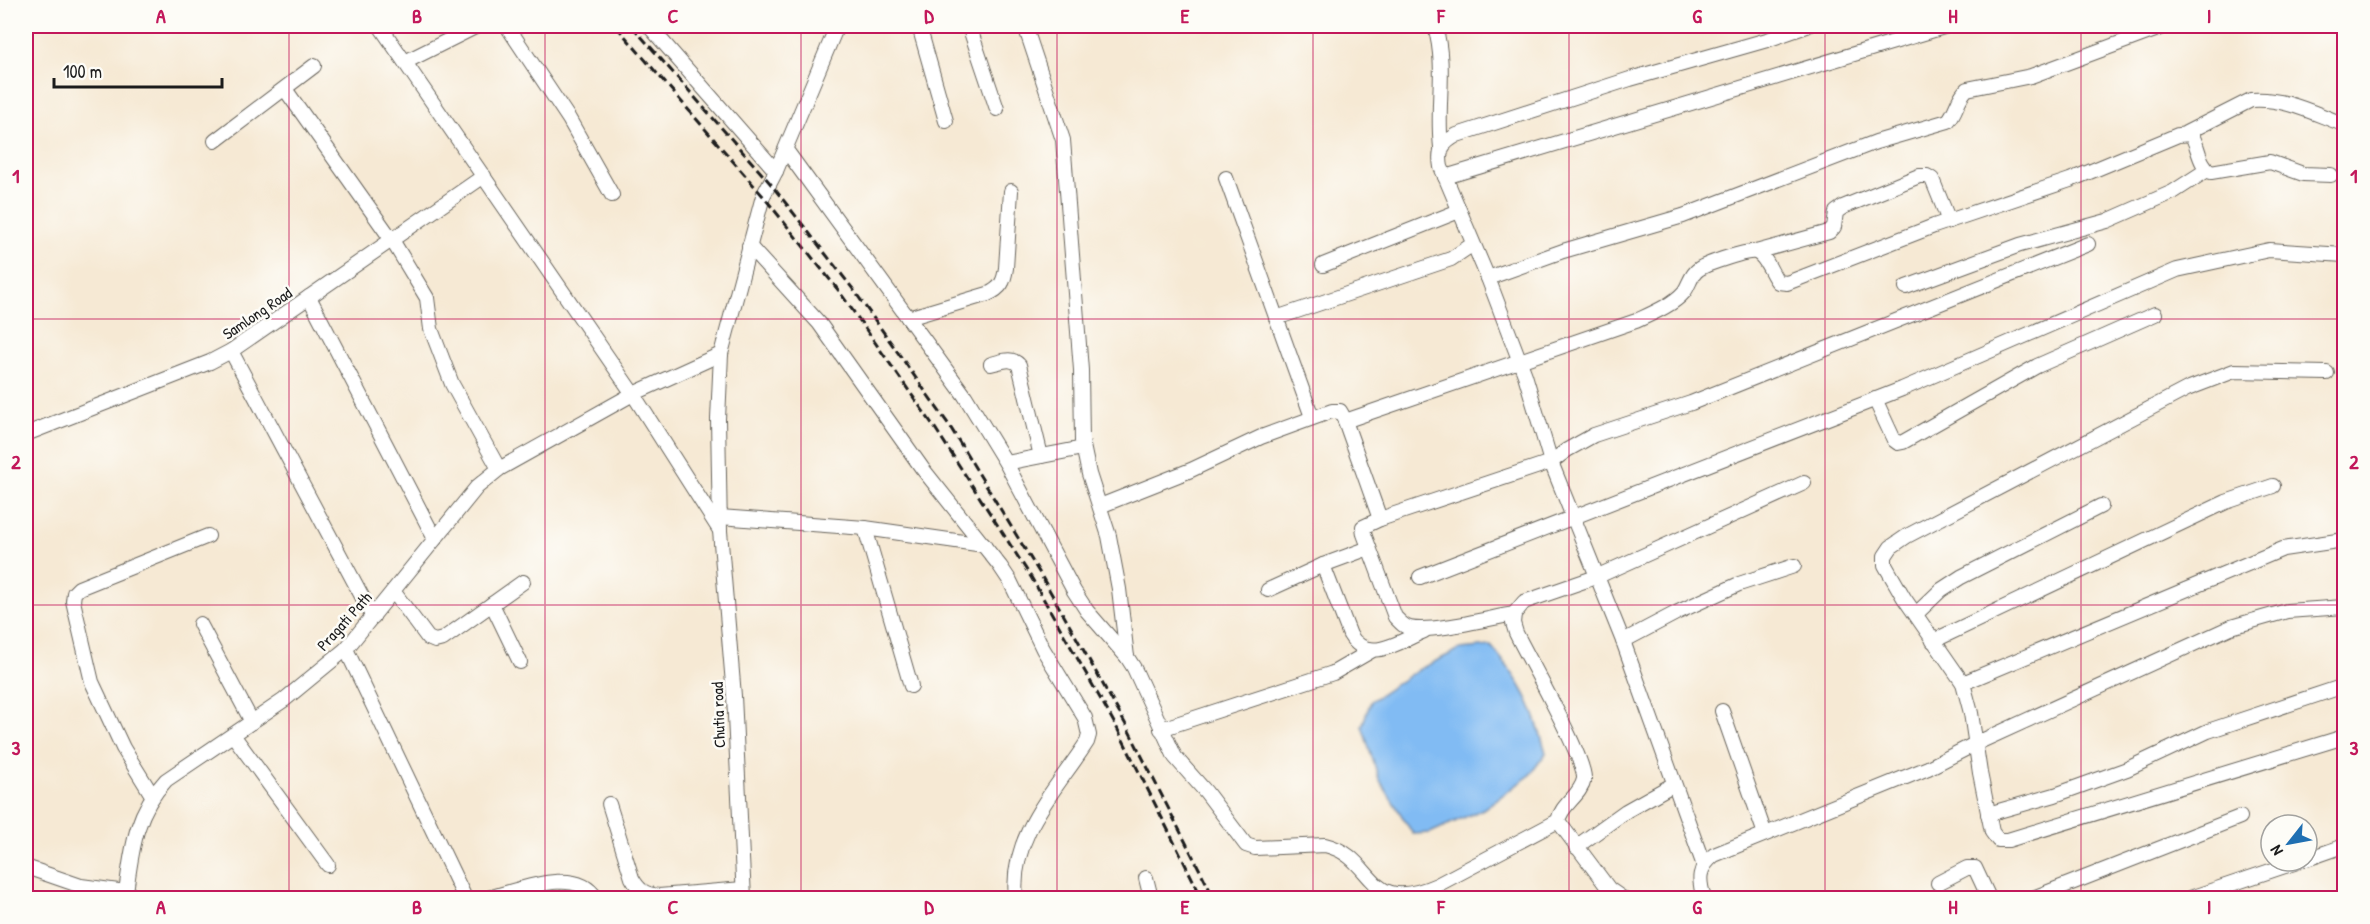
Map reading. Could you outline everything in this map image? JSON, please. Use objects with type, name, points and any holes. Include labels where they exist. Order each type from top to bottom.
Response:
[{"type":"street","points":[[380,26],[720,524],[865,528],[984,545]]},
{"type":"street","points":[[405,62],[477,26]]},
{"type":"street","points":[[507,26],[569,119],[612,195]]},
{"type":"street","points":[[649,26],[776,171]]},
{"type":"street","name":"Chutia road","points":[[744,894],[734,696],[720,524],[718,419],[721,354],[763,196],[786,150],[837,26]]},
{"type":"street","points":[[919,26],[946,121]]},
{"type":"street","points":[[969,26],[997,109]]},
{"type":"street","points":[[1025,26],[1063,140],[1081,370],[1083,448],[1109,536],[1119,590],[1126,657]]},
{"type":"street","points":[[1435,26],[1442,63],[1438,122],[1441,147],[1439,157],[1445,177],[1520,360],[1551,462],[1623,641],[1703,864],[1699,883],[1704,898]]},
{"type":"street","points":[[1441,147],[1457,135],[1525,112],[1630,78],[1767,40],[1807,26]]},
{"type":"street","points":[[1445,177],[1947,26]]},
{"type":"street","points":[[1488,278],[1563,251],[1683,216],[1876,142],[1948,121],[1954,115],[1961,95],[1967,89],[2031,76],[2166,26]]},
{"type":"street","points":[[215,141],[314,66]]},
{"type":"street","points":[[285,88],[392,240],[427,298],[431,328],[447,374],[499,469]]},
{"type":"street","points":[[1756,252],[1764,259],[1771,274],[1778,282],[1786,284],[1949,221],[2070,180],[2186,133],[2251,100],[2283,102],[2343,124]]},
{"type":"street","points":[[2186,133],[2191,134],[2195,140],[2207,170]]},
{"type":"street","points":[[786,150],[964,396],[1006,463],[1074,591],[1098,625],[1126,657],[1175,757],[1206,792],[1246,845],[1255,848],[1324,845],[1336,848],[1346,854],[1379,889],[1389,896],[1422,891],[1558,821]]},
{"type":"street","points":[[2207,170],[2211,172],[2270,162],[2303,174],[2331,175]]},
{"type":"street","points":[[1906,287],[2020,245],[2107,221],[2173,192],[2207,170]]},
{"type":"street","name":"Samlong Road","points":[[26,434],[210,362],[231,351],[484,176]]},
{"type":"street","points":[[1345,421],[1636,321],[1685,291],[1692,275],[1700,267],[1747,251],[1756,252],[1829,232],[1834,227],[1836,212],[1843,207],[1919,176],[1932,179],[1949,221]]},
{"type":"street","points":[[1226,178],[1312,417]]},
{"type":"street","points":[[908,318],[999,289],[1006,268],[1011,191]]},
{"type":"street","points":[[1323,265],[1459,211]]},
{"type":"street","points":[[1276,318],[1451,259],[1473,244]]},
{"type":"street","points":[[1514,614],[1431,628],[1409,628],[1395,617],[1363,527],[1380,519],[1551,462],[1594,435],[1690,403],[2088,244]]},
{"type":"street","points":[[749,246],[819,323],[912,455],[1010,581],[1043,649],[1085,718],[1089,735],[1087,742],[1030,825],[1017,870],[1016,898]]},
{"type":"street","points":[[1419,577],[1875,399],[2177,270],[2269,250],[2344,255]]},
{"type":"street","points":[[309,297],[435,539]]},
{"type":"street","points":[[1875,399],[1894,440],[1898,443],[1903,442],[2037,366],[2155,314]]},
{"type":"street","points":[[231,351],[373,616]]},
{"type":"street","name":"Pragati Path","points":[[127,895],[133,844],[141,816],[152,795],[166,780],[284,700],[346,649],[477,487],[499,469],[633,394],[721,354]]},
{"type":"street","points":[[991,364],[1015,360],[1019,365],[1041,456]]},
{"type":"street","points":[[2327,373],[2234,371],[2187,388],[1907,536],[1891,547],[1885,556],[1886,565],[1916,614],[1963,683],[1977,743],[1980,773],[1992,832],[1998,840],[2008,840],[2344,738]]},
{"type":"street","points":[[1100,507],[1312,417],[1340,411],[1380,519]]},
{"type":"street","points":[[1006,463],[1083,448]]},
{"type":"street","points":[[1622,898],[1609,888],[1558,821],[1559,812],[1583,783],[1584,773],[1572,744],[1516,633],[1513,623],[1514,614],[1524,602],[1596,577],[1804,483]]},
{"type":"street","points":[[1933,641],[2226,502],[2273,486]]},
{"type":"street","points":[[1916,614],[1941,590],[1961,577],[2101,506]]},
{"type":"street","points":[[865,528],[911,686]]},
{"type":"street","points":[[152,795],[123,748],[92,682],[73,602],[74,593],[79,588],[208,536]]},
{"type":"street","points":[[1963,683],[2283,549],[2344,540]]},
{"type":"street","points":[[1268,590],[1323,565],[1369,548]]},
{"type":"street","points":[[1323,565],[1350,635],[1356,644],[1371,651]]},
{"type":"street","points":[[1623,641],[1677,612],[1739,584],[1794,566]]},
{"type":"street","points":[[393,591],[428,638],[435,641],[443,639],[523,582]]},
{"type":"street","points":[[492,604],[520,662]]},
{"type":"street","points":[[1703,864],[1714,855],[1928,768],[1977,743],[2231,627],[2287,611],[2344,607]]},
{"type":"street","points":[[200,624],[252,722]]},
{"type":"street","points":[[1161,729],[1333,673],[1371,651],[1431,628]]},
{"type":"street","points":[[346,649],[465,898]]},
{"type":"street","points":[[1988,814],[2055,795],[2127,769],[2208,731],[2344,686]]},
{"type":"street","points":[[1722,711],[1765,834]]},
{"type":"street","points":[[233,735],[328,865]]},
{"type":"street","points":[[1576,847],[1626,811],[1674,784]]},
{"type":"street","points":[[609,804],[632,878],[645,894],[659,896],[744,894]]},
{"type":"street","points":[[2033,898],[2240,817]]},
{"type":"street","points":[[2319,855],[2344,846]]},
{"type":"street","points":[[26,867],[81,886],[127,895]]},
{"type":"street","points":[[1938,883],[1967,868],[1975,868],[1989,898]]},
{"type":"street","points":[[2190,898],[2264,873]]},
{"type":"street","points":[[1146,878],[1151,898]]},
{"type":"street","points":[[488,898],[557,881],[584,885],[596,898]]},
{"type":"water","points":[[1491,646],[1526,695],[1546,753],[1529,776],[1483,809],[1430,833],[1413,834],[1379,779],[1362,726],[1371,701],[1416,671],[1460,649]]},
{"type":"railway","points":[[616,26],[763,196],[839,291],[935,428],[1031,577],[1116,726],[1202,898]]},
{"type":"railway","points":[[632,26],[770,183],[853,289],[949,425],[1042,577],[1126,725],[1214,898]]}]
